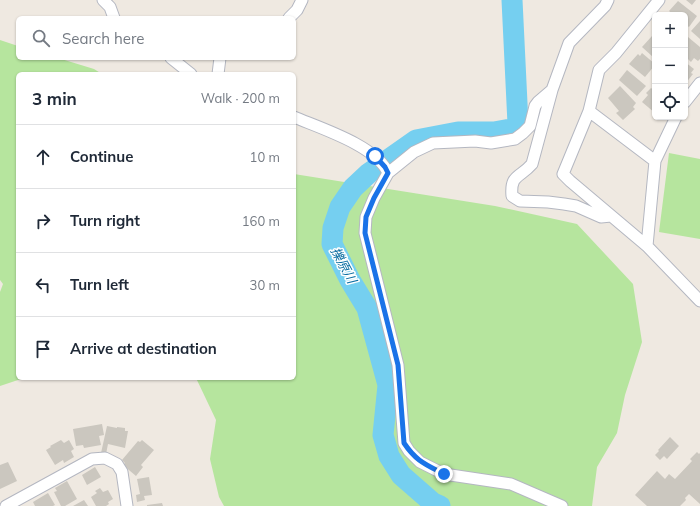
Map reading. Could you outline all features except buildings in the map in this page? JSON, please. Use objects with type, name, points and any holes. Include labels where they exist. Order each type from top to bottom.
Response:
[{"type":"street","points":[[103,0],[110,7],[113,16]]},
{"type":"street","points":[[291,16],[297,10],[302,0]]},
{"type":"street","points":[[608,0],[605,6],[569,43],[552,90],[532,164],[527,170],[517,175],[511,188],[512,196],[520,201],[564,204],[576,206],[601,217],[611,216]]},
{"type":"street","points":[[659,0],[616,53],[599,70],[589,111],[563,174],[647,246],[700,301]]},
{"type":"street","points":[[174,60],[188,72]]},
{"type":"street","points":[[218,72],[220,60]]},
{"type":"street","points":[[688,98],[700,83]]},
{"type":"street","points":[[552,90],[535,106],[530,126],[524,133],[515,139],[491,143],[476,141],[433,143],[414,152],[387,170],[366,217],[365,233],[398,365],[404,443],[409,451],[420,462],[444,474],[511,484],[562,506]]},
{"type":"street","points":[[589,111],[655,161]]},
{"type":"street","points":[[296,118],[355,143],[375,156],[387,170]]},
{"type":"street","points":[[647,246],[655,161],[675,120]]},
{"type":"street","points":[[6,506],[92,459],[105,458],[117,464],[122,472],[127,506]]},
{"type":"green space","points":[[0,40],[16,45],[16,60],[65,60],[94,69],[99,72],[16,72],[16,380],[18,380],[0,386],[0,292],[3,284],[0,280]]},
{"type":"green space","points":[[669,153],[700,159],[700,239],[659,232]]},
{"type":"green space","points":[[296,174],[495,206],[577,224],[633,284],[642,342],[625,395],[617,433],[597,467],[592,506],[224,506],[219,497],[210,459],[216,420],[197,380],[296,380]]},
{"type":"waterway","name":"擽原川","points":[[440,506],[433,503],[401,475],[389,456],[383,435],[388,385],[367,308],[350,280],[332,244],[333,228],[340,207],[353,188],[369,173],[416,140],[458,132],[494,132],[516,128],[518,124],[512,0]]},
{"type":"route","points":[[375,156],[385,167],[388,173],[374,198],[366,217],[365,233],[398,365],[404,443],[409,451],[420,462],[444,474]]}]
